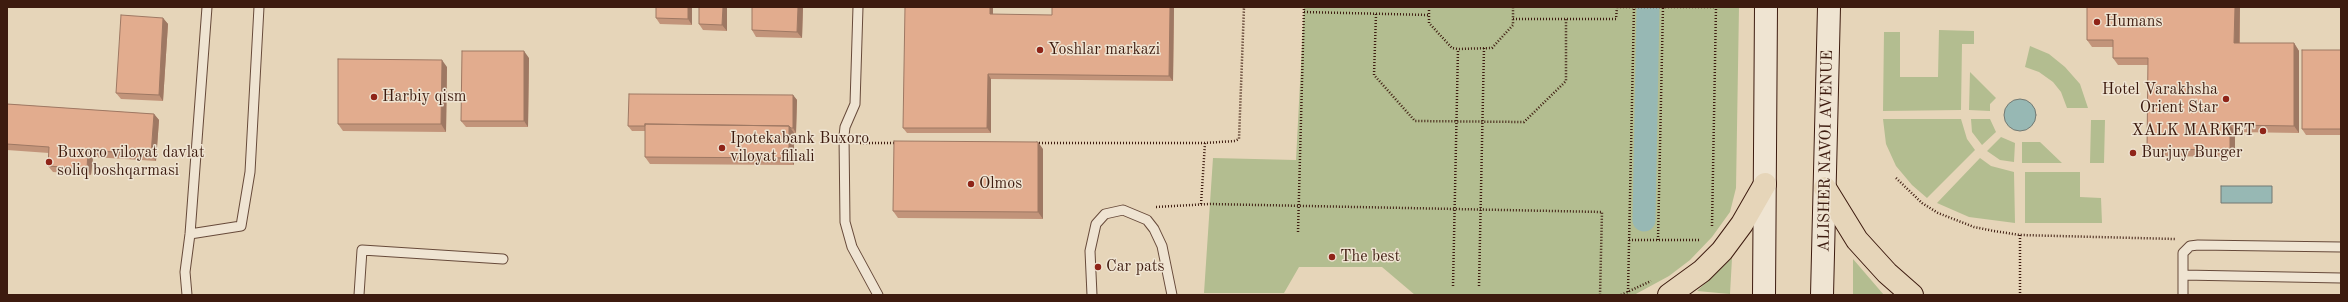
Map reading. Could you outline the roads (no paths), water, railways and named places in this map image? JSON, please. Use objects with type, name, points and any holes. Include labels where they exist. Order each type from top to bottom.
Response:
[{"type":"main road","points":[[1764,295],[1766,7]]},
{"type":"main road","name":"ALISHER NAVOI AVENUE","points":[[1822,295],[1829,7]]},
{"type":"main road","points":[[1669,295],[1702,271],[1725,246],[1742,224],[1764,184]]},
{"type":"main road","points":[[1825,188],[1862,246],[1887,273],[1912,295]]},
{"type":"lane","points":[[188,295],[185,272],[190,234],[207,7]]},
{"type":"lane","points":[[190,234],[241,226],[250,172],[259,7]]},
{"type":"lane","points":[[858,7],[855,104],[845,127],[844,143],[846,231],[861,268],[878,295]]},
{"type":"lane","points":[[1092,295],[1090,251],[1096,224],[1105,214],[1123,210],[1147,220],[1154,229],[1162,246],[1172,295]]},
{"type":"lane","points":[[2183,295],[2183,253],[2190,246],[2341,247]]},
{"type":"lane","points":[[359,295],[362,250],[503,258]]},
{"type":"lane","points":[[2183,275],[2341,278]]},
{"type":"water","points":[[2017,99],[2023,99],[2033,106],[2036,115],[2035,121],[2029,128],[2023,131],[2017,131],[2007,124],[2004,118],[2004,112],[2011,102]]},
{"type":"water","points":[[2221,186],[2272,186],[2272,203],[2221,203]]},
{"type":"waterway","points":[[1644,220],[1648,7]]},
{"type":"place","name":"Humans","points":[[2097,22]]},
{"type":"place","name":"Yoshlar markazi","points":[[1040,50]]},
{"type":"place","name":"Harbiy qism","points":[[374,97]]},
{"type":"place","name":"Hotel Varakhsha Orient Star","points":[[2226,99]]},
{"type":"place","name":"XALK MARKET","points":[[2263,131]]},
{"type":"place","name":"Ipotekabank Buxoro viloyat filiali","points":[[722,148]]},
{"type":"place","name":"Burjuy Burger","points":[[2133,153]]},
{"type":"place","name":"Buxoro viloyat davlat soliq boshqarmasi","points":[[49,162]]},
{"type":"place","name":"Olmos","points":[[971,184]]},
{"type":"place","name":"The best","points":[[1332,257]]},
{"type":"place","name":"Car pats","points":[[1098,267]]}]
